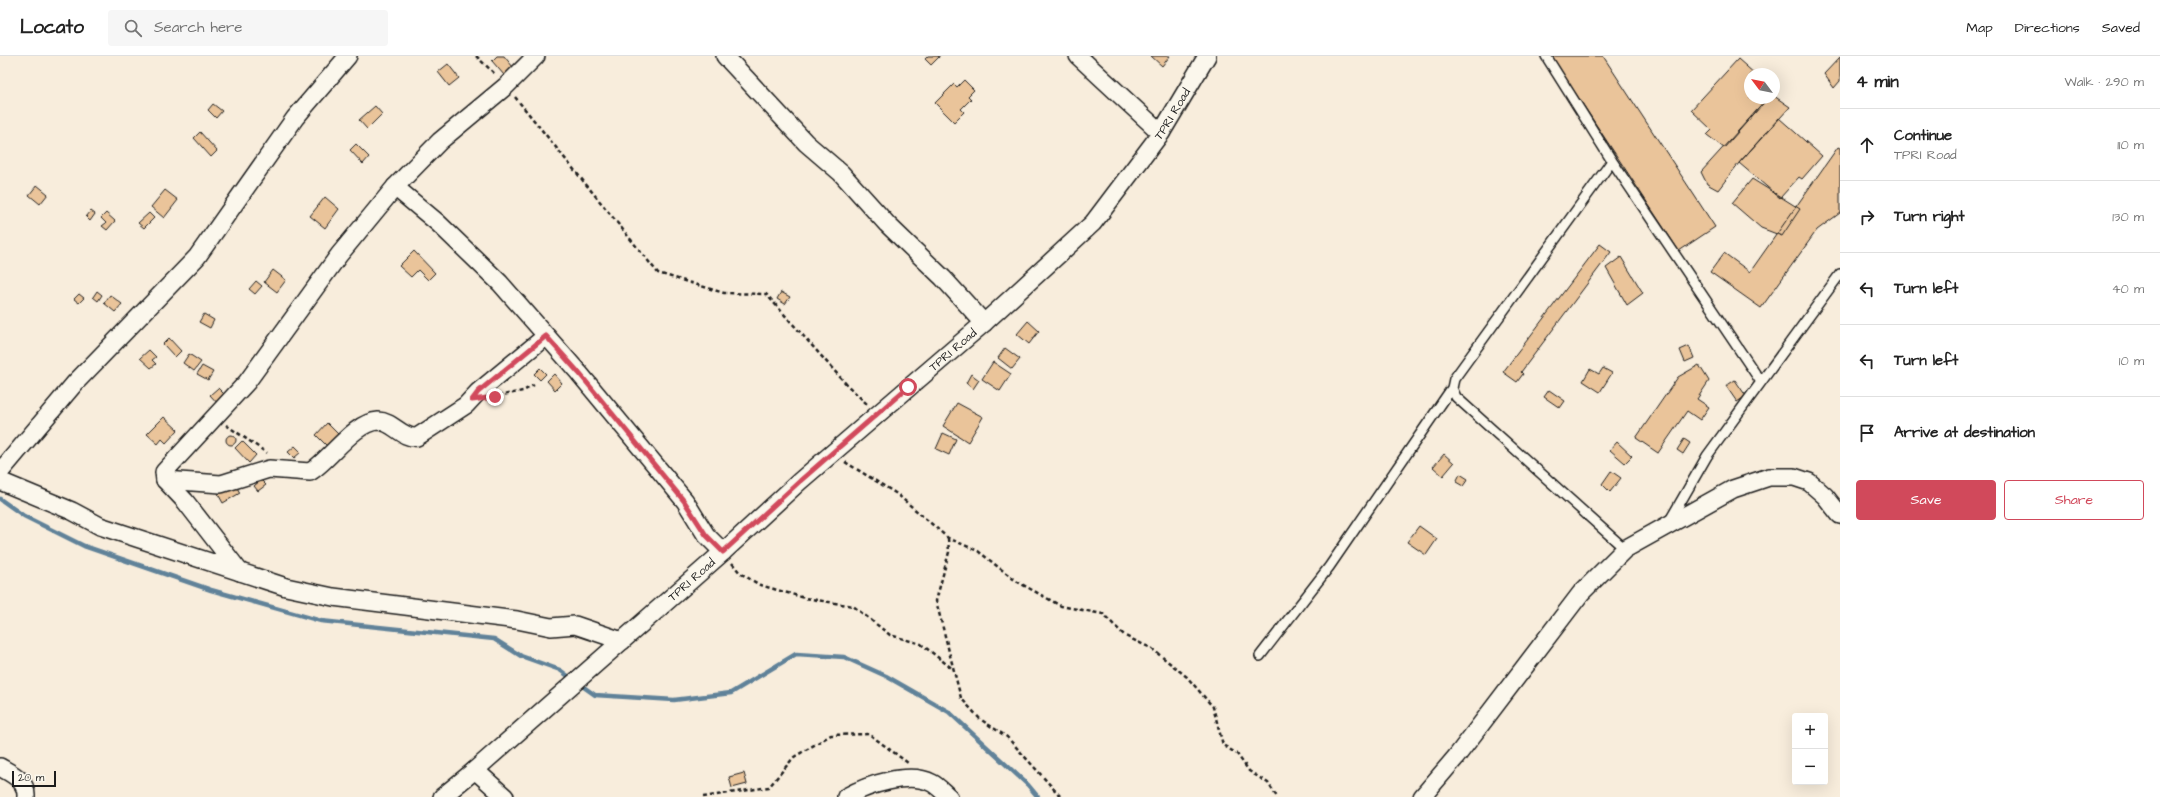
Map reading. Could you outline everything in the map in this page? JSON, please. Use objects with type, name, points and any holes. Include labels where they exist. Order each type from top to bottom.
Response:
[{"type":"street","points":[[0,472],[75,383],[197,257],[295,118],[348,56]]},
{"type":"street","points":[[240,572],[185,501],[165,480],[164,472],[247,382],[339,255],[395,187],[440,141],[506,86],[536,56]]},
{"type":"street","points":[[725,56],[806,143],[841,173],[887,224],[943,278],[984,323]]},
{"type":"street","points":[[1078,56],[1161,134]]},
{"type":"street","name":"TPRI Road","points":[[442,797],[475,770],[723,552],[831,454],[984,323],[1093,223],[1161,134],[1207,56]]},
{"type":"street","points":[[395,187],[472,254],[500,283],[579,373],[684,501],[706,535],[723,552]]},
{"type":"street","points":[[165,480],[221,484],[269,469],[310,472],[358,430],[376,421],[387,423],[409,437],[417,437],[466,405],[478,392],[546,336]]},
{"type":"street","points":[[1422,797],[1456,757],[1581,593],[1625,549],[1733,489],[1769,477],[1794,477],[1809,482],[1824,496],[1840,515]]},
{"type":"street","points":[[0,482],[72,511],[100,526],[286,587],[333,597],[518,620],[551,627],[575,625],[622,641]]},
{"type":"street","points":[[0,767],[21,780],[26,797]]},
{"type":"street","points":[[475,770],[505,797]]},
{"type":"street","points":[[846,797],[862,788],[878,783],[911,779],[927,781],[939,788],[949,797]]},
{"type":"lane","points":[[1546,56],[1612,161],[1761,382]]},
{"type":"lane","points":[[1260,656],[1329,567],[1452,388],[1454,379],[1612,161]]},
{"type":"lane","points":[[1668,525],[1707,456],[1840,274]]},
{"type":"lane","points":[[1452,388],[1456,397],[1625,549]]},
{"type":"path","points":[[476,56],[506,86],[658,273],[724,293],[766,294],[848,386],[878,414]]},
{"type":"path","points":[[495,397],[523,391],[534,385]]},
{"type":"path","points":[[215,418],[269,454]]},
{"type":"path","points":[[831,454],[897,494],[948,538],[978,551],[1016,581],[1061,606],[1103,614],[1125,636],[1151,648],[1187,677],[1212,707],[1223,745],[1237,754],[1249,771],[1268,783],[1277,797]]},
{"type":"path","points":[[948,538],[949,552],[936,602],[962,698],[980,719],[1008,737],[1061,797]]},
{"type":"path","points":[[723,552],[740,573],[760,585],[805,598],[853,606],[890,635],[921,644],[954,670]]},
{"type":"path","points":[[703,797],[768,787],[794,757],[831,735],[869,734],[902,757],[927,781]]},
{"type":"building","points":[[497,56],[504,56],[513,67],[504,75],[492,61]]},
{"type":"building","points":[[928,56],[939,57],[931,65],[925,59]]},
{"type":"building","points":[[1151,56],[1170,56],[1162,66]]},
{"type":"building","points":[[1551,56],[1603,56],[1715,227],[1679,251]]},
{"type":"building","points":[[1840,57],[1840,81],[1834,88],[1824,74]]},
{"type":"building","points":[[1738,59],[1748,68],[1744,68],[1744,104],[1763,104],[1724,148],[1707,135],[1712,130],[1691,110]]},
{"type":"building","points":[[448,64],[459,78],[449,86],[438,72]]},
{"type":"building","points":[[964,80],[974,90],[968,96],[971,99],[961,109],[964,112],[954,122],[935,103],[954,84],[957,87]]},
{"type":"building","points":[[1780,100],[1790,107],[1739,163],[1718,190],[1707,184],[1701,172],[1763,104],[1780,104]]},
{"type":"building","points":[[213,104],[222,111],[216,118],[208,110]]},
{"type":"building","points":[[375,106],[382,114],[367,129],[359,120]]},
{"type":"building","points":[[1779,118],[1822,156],[1802,179],[1799,177],[1780,198],[1739,163]]},
{"type":"building","points":[[200,132],[217,151],[211,157],[194,138]]},
{"type":"building","points":[[356,144],[369,157],[363,164],[350,150]]},
{"type":"building","points":[[1838,147],[1840,148],[1840,213],[1817,230],[1761,308],[1710,272],[1724,253],[1750,272]]},
{"type":"building","points":[[1752,179],[1800,209],[1782,236],[1761,228],[1732,203]]},
{"type":"building","points":[[37,185],[48,194],[40,204],[29,195]]},
{"type":"building","points":[[165,190],[178,200],[164,218],[151,207]]},
{"type":"building","points":[[325,197],[339,209],[325,228],[310,216]]},
{"type":"building","points":[[91,211],[95,214],[90,221],[86,217]]},
{"type":"building","points":[[106,213],[115,221],[107,230],[102,226],[106,223],[101,218]]},
{"type":"building","points":[[149,213],[154,218],[144,228],[138,223]]},
{"type":"building","points":[[1600,244],[1611,252],[1521,372],[1523,374],[1517,382],[1503,372]]},
{"type":"building","points":[[414,251],[435,273],[428,280],[418,270],[411,277],[399,266]]},
{"type":"building","points":[[1621,257],[1643,293],[1627,305],[1606,268]]},
{"type":"building","points":[[273,270],[286,280],[277,292],[264,282]]},
{"type":"building","points":[[256,281],[262,286],[255,294],[249,289]]},
{"type":"building","points":[[97,291],[102,295],[98,301],[93,297]]},
{"type":"building","points":[[781,292],[790,297],[785,304],[777,299]]},
{"type":"building","points":[[79,294],[84,298],[79,303],[74,299]]},
{"type":"building","points":[[110,295],[122,304],[115,312],[104,303]]},
{"type":"building","points":[[204,314],[214,320],[210,328],[199,322]]},
{"type":"building","points":[[1028,321],[1039,331],[1029,344],[1017,334]]},
{"type":"building","points":[[169,338],[181,351],[175,357],[163,344]]},
{"type":"building","points":[[1689,346],[1694,358],[1685,362],[1680,350]]},
{"type":"building","points":[[1005,348],[1020,359],[1012,369],[998,358]]},
{"type":"building","points":[[149,350],[156,357],[152,360],[156,364],[151,368],[140,358]]},
{"type":"building","points":[[189,354],[201,362],[194,371],[183,363]]},
{"type":"building","points":[[993,362],[1011,374],[1000,391],[982,379]]},
{"type":"building","points":[[1699,365],[1709,381],[1697,399],[1709,407],[1700,420],[1687,411],[1658,453],[1636,438],[1678,377]]},
{"type":"building","points":[[202,366],[213,372],[208,380],[197,374]]},
{"type":"building","points":[[540,368],[546,374],[540,380],[534,374]]},
{"type":"building","points":[[1603,368],[1612,373],[1600,392],[1583,381],[1590,369],[1599,374]]},
{"type":"building","points":[[554,374],[562,383],[555,390],[547,381]]},
{"type":"building","points":[[971,374],[979,380],[973,389],[966,383]]},
{"type":"building","points":[[1735,380],[1746,396],[1737,402],[1726,386]]},
{"type":"building","points":[[218,388],[228,398],[220,406],[210,395]]},
{"type":"building","points":[[1549,390],[1565,401],[1560,408],[1544,397]]},
{"type":"building","points":[[957,403],[983,417],[968,442],[943,426]]},
{"type":"building","points":[[164,417],[178,430],[166,443],[162,439],[158,444],[147,434]]},
{"type":"building","points":[[327,423],[341,437],[330,449],[316,435]]},
{"type":"building","points":[[943,433],[956,439],[949,455],[936,449]]},
{"type":"building","points":[[231,435],[236,440],[231,445],[226,440]]},
{"type":"building","points":[[1684,439],[1690,443],[1683,454],[1677,450]]},
{"type":"building","points":[[242,441],[256,455],[249,463],[235,448]]},
{"type":"building","points":[[1617,442],[1632,456],[1625,463],[1610,450]]},
{"type":"building","points":[[295,446],[301,452],[294,458],[288,452]]},
{"type":"building","points":[[1444,454],[1454,463],[1443,476],[1433,467]]},
{"type":"building","points":[[1611,471],[1621,478],[1610,492],[1602,484]]},
{"type":"building","points":[[1460,474],[1468,479],[1463,486],[1456,482]]},
{"type":"building","points":[[261,480],[266,485],[258,491],[254,486]]},
{"type":"building","points":[[235,484],[240,493],[223,503],[218,494]]},
{"type":"building","points":[[1419,526],[1437,539],[1426,555],[1407,542]]},
{"type":"building","points":[[744,773],[747,784],[732,788],[729,777]]},
{"type":"waterway","points":[[0,499],[24,516],[84,546],[211,590],[321,621],[494,639],[521,656],[560,670],[572,679]]},
{"type":"waterway","points":[[578,683],[595,695],[674,700],[731,693],[796,654],[844,657],[886,676],[949,712],[1028,785],[1038,797]]},
{"type":"route","points":[[495,397],[482,397],[472,400],[478,392],[530,351],[546,336],[579,373],[684,501],[706,535],[723,552],[800,481],[908,387]]}]
